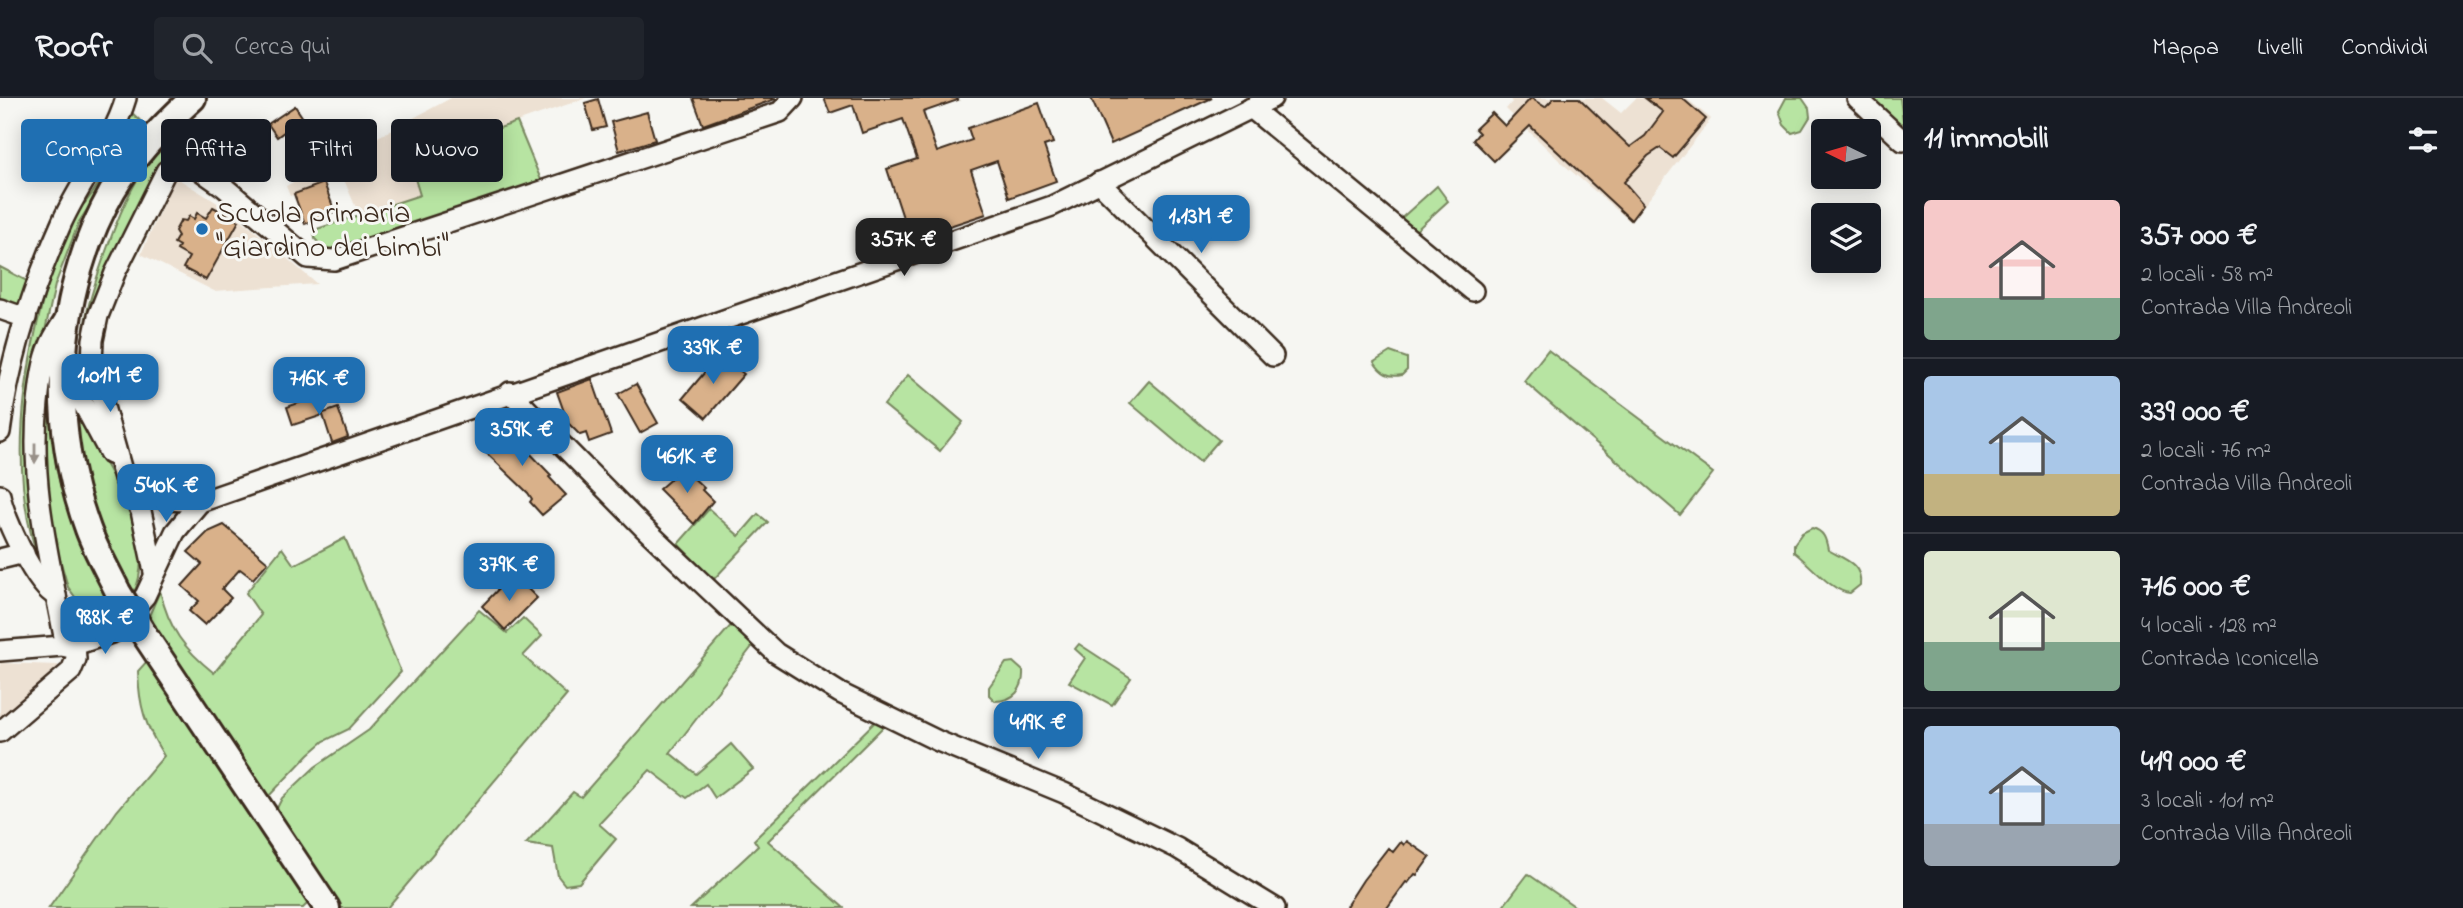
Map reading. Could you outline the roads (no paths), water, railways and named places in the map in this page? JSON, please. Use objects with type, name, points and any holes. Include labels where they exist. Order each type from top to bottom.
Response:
[{"type":"main road","points":[[193,98],[144,146],[114,190],[96,227],[66,317],[63,409],[73,482],[88,531],[118,592],[327,908]]},
{"type":"street","points":[[0,432],[26,318],[62,220],[126,98]]},
{"type":"street","points":[[154,572],[149,538],[128,484],[92,364],[98,316],[115,273],[166,171],[184,159],[224,187],[307,258],[334,260],[779,112],[793,98]]},
{"type":"street","points":[[64,367],[86,414],[128,484],[167,500],[200,502],[1052,206],[1272,98]]},
{"type":"street","points":[[1857,98],[1903,141]]},
{"type":"street","points":[[1251,108],[1473,291]]},
{"type":"street","points":[[1099,182],[1273,356]]},
{"type":"street","points":[[0,309],[26,318]]},
{"type":"street","points":[[0,732],[71,671],[76,659],[57,597],[35,471],[34,436],[41,376],[50,344],[66,317]]},
{"type":"street","points":[[510,393],[645,528],[776,653],[840,694],[937,741],[1064,793],[1177,848],[1275,908]]},
{"type":"street","points":[[0,495],[24,553],[48,592],[57,597]]},
{"type":"street","points":[[0,650],[71,646],[114,632],[145,596],[175,532],[200,502]]},
{"type":"street","points":[[0,559],[24,553]]},
{"type":"place","name":"Scuola primaria \"Giardino dei bimbi\"","points":[[202,229]]}]
